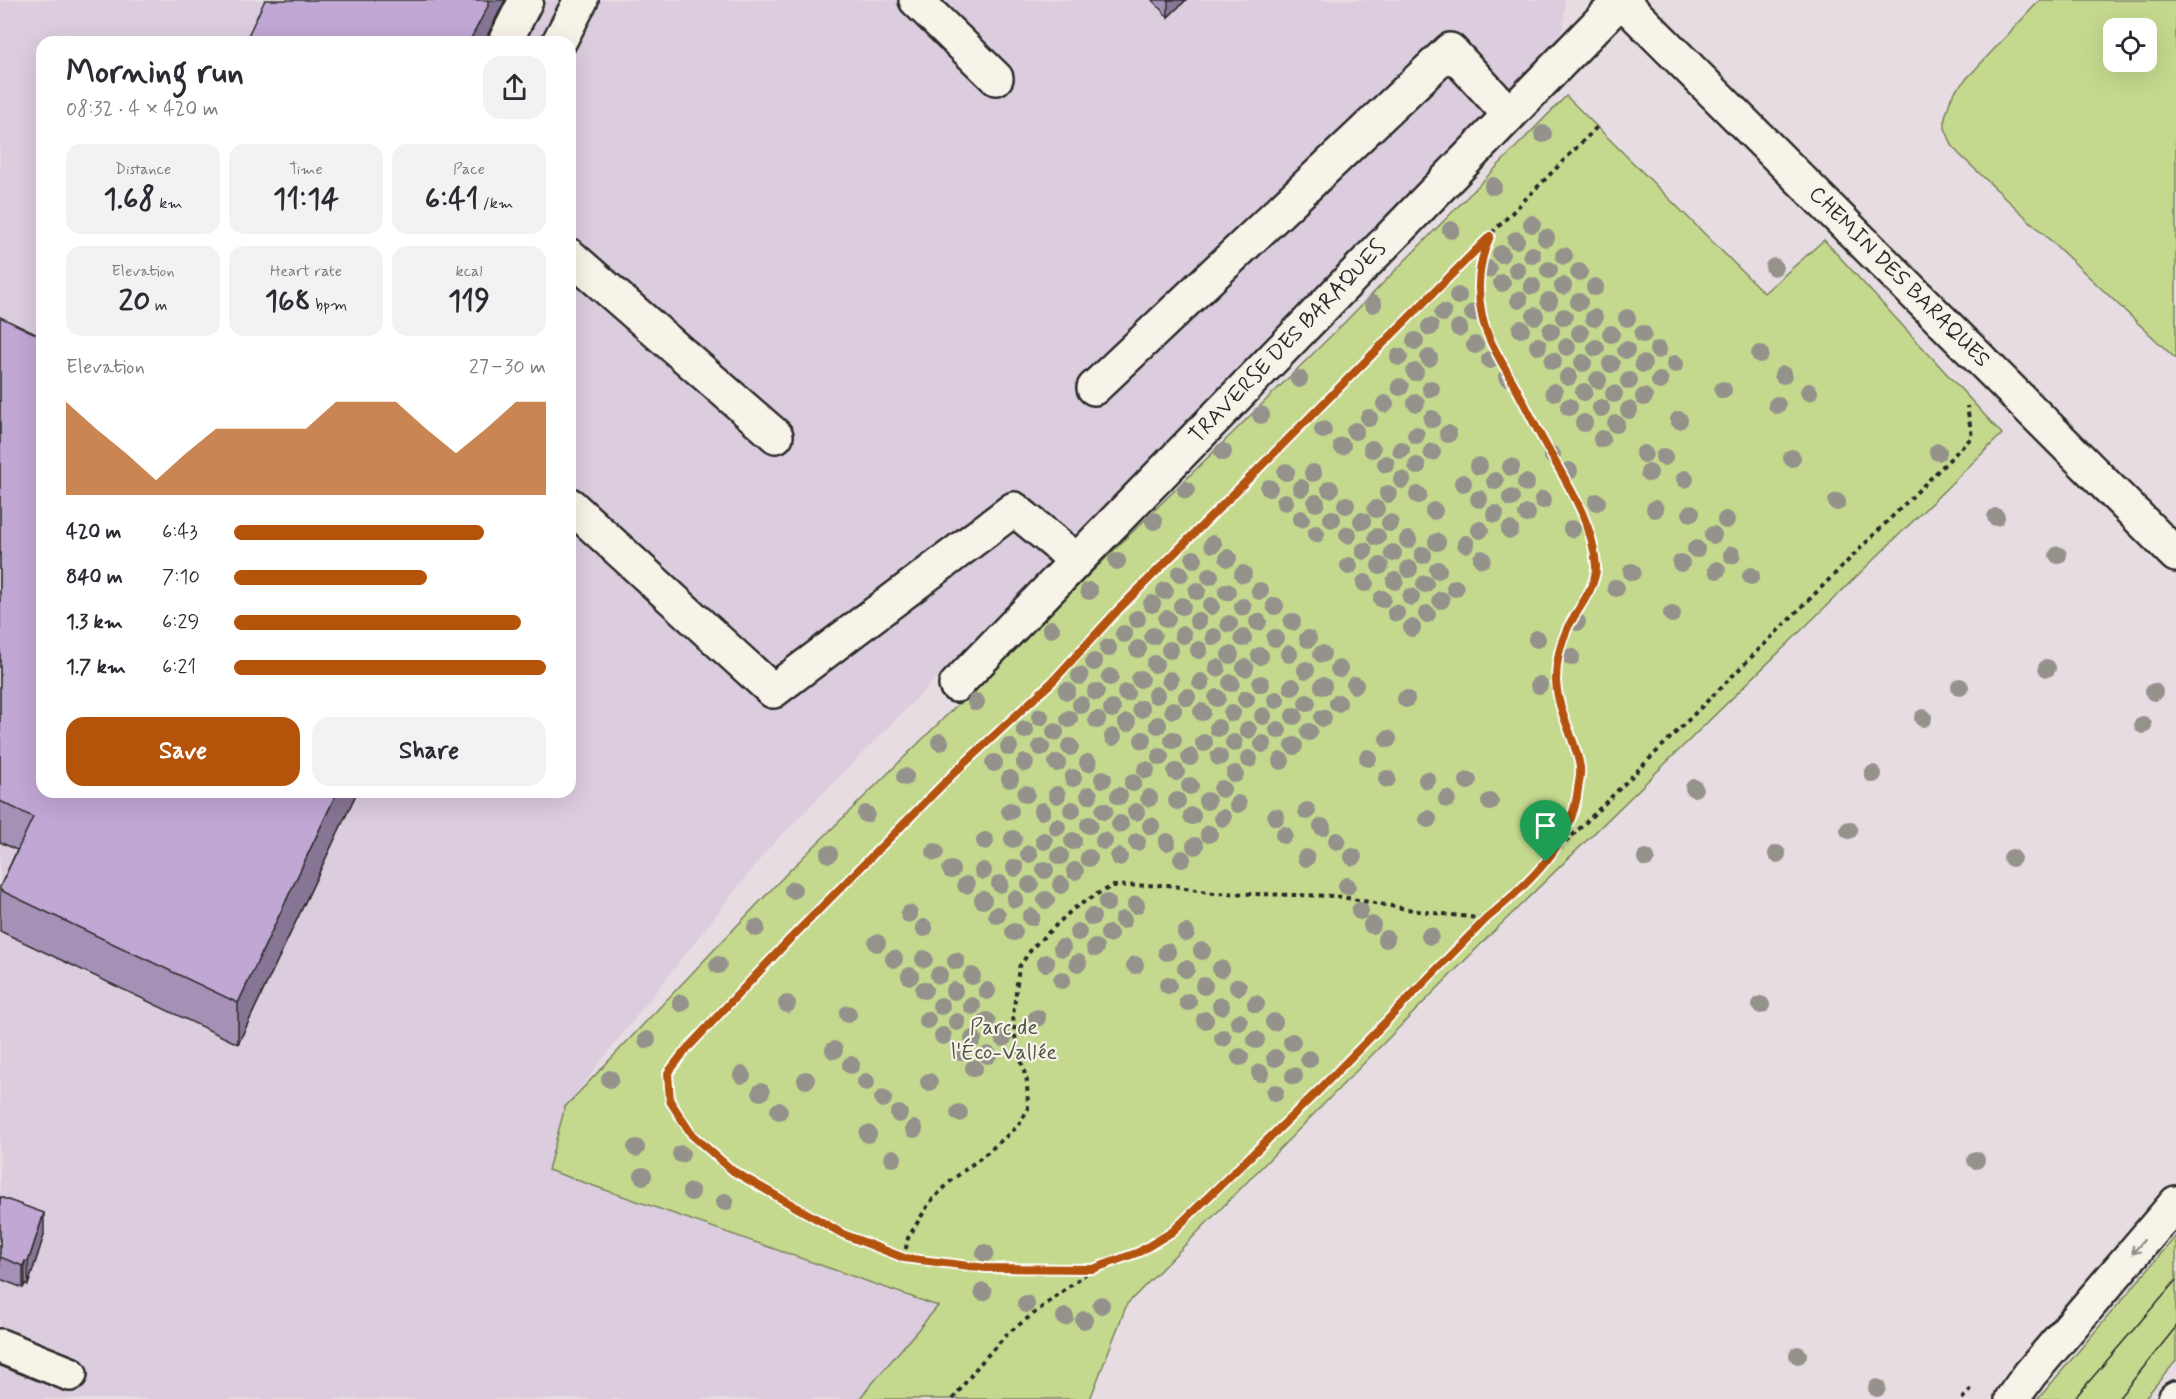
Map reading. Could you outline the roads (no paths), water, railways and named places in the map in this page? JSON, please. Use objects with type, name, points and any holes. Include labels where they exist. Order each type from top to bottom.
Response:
[{"type":"street","points":[[508,36],[526,0]]},
{"type":"street","points":[[562,36],[581,0]]},
{"type":"street","points":[[916,0],[996,78]]},
{"type":"street","name":"TRAVERSE DES BARAQUES","points":[[956,685],[1621,0]]},
{"type":"street","name":"CHEMIN DES BARAQUES","points":[[1621,0],[2176,555]]},
{"type":"street","points":[[1094,388],[1450,50],[1509,114]]},
{"type":"street","points":[[576,261],[776,436]]},
{"type":"street","points":[[576,510],[773,691],[1014,509],[1076,560]]},
{"type":"street","points":[[2012,1399],[2030,1374],[2176,1203]]},
{"type":"street","points":[[0,1346],[70,1374]]},
{"type":"tram line","points":[[2074,1399],[2176,1280]]},
{"type":"tram line","points":[[2118,1399],[2176,1327]]},
{"type":"park label","name":"Parc de l'Éco-Vallée","points":[[1004,1040]]}]
